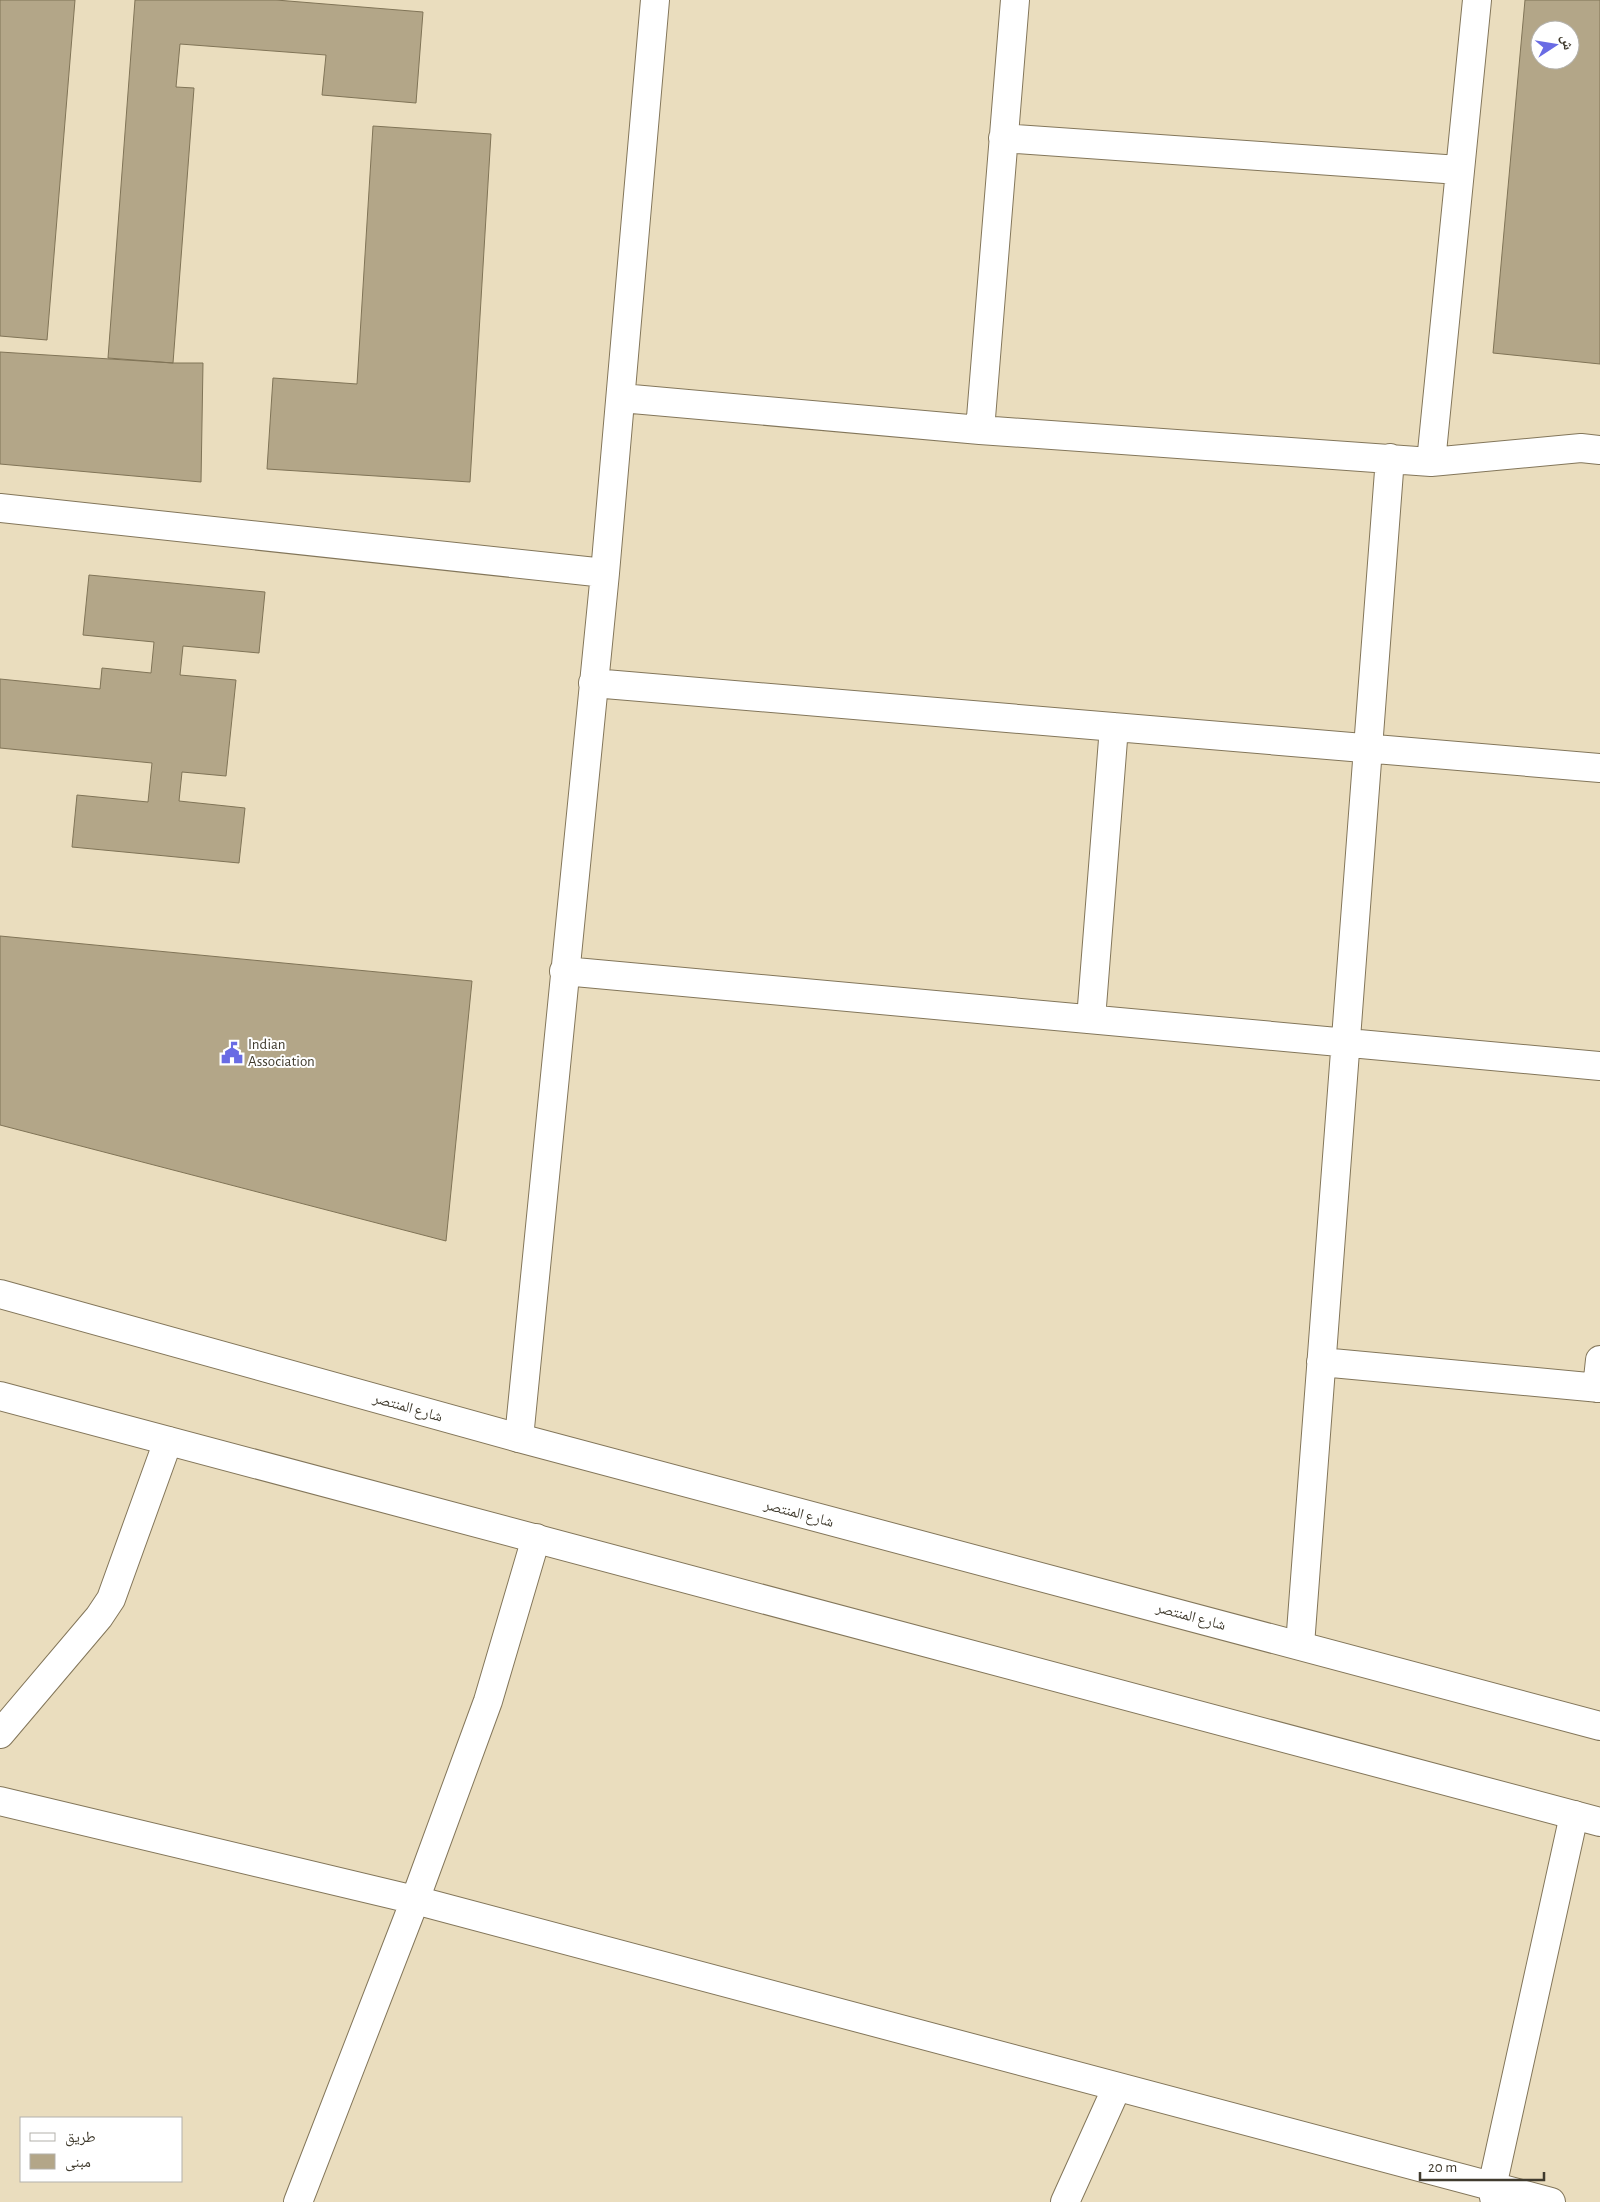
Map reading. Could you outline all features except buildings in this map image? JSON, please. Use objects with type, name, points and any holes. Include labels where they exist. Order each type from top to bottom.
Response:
[{"type":"street","points":[[519,1438],[604,573],[655,0]]},
{"type":"street","points":[[980,430],[1015,0]]},
{"type":"street","points":[[1431,462],[1477,0]]},
{"type":"street","points":[[1003,138],[1460,170]]},
{"type":"street","points":[[620,398],[980,430],[1431,462],[1581,448],[1600,450]]},
{"type":"street","points":[[1300,1645],[1370,749],[1390,458]]},
{"type":"street","points":[[0,508],[604,573]]},
{"type":"street","points":[[593,683],[1600,768]]},
{"type":"street","points":[[1092,1019],[1114,727]]},
{"type":"street","points":[[564,971],[1600,1066]]},
{"type":"street","name":"شارع المنتصر","points":[[0,1294],[519,1438],[1600,1726]]},
{"type":"street","points":[[1321,1362],[1599,1388],[1600,1360]]},
{"type":"street","points":[[0,1396],[1587,1819],[1493,2194]]},
{"type":"street","points":[[0,1734],[111,1600],[168,1441]]},
{"type":"street","points":[[298,2202],[415,1900],[488,1701],[536,1538]]},
{"type":"street","points":[[0,1801],[415,1900],[1117,2087],[1493,2194],[1551,2202]]},
{"type":"street","points":[[1065,2202],[1117,2087]]},
{"type":"place","name":"Indian Association","points":[[232,1053]]}]
